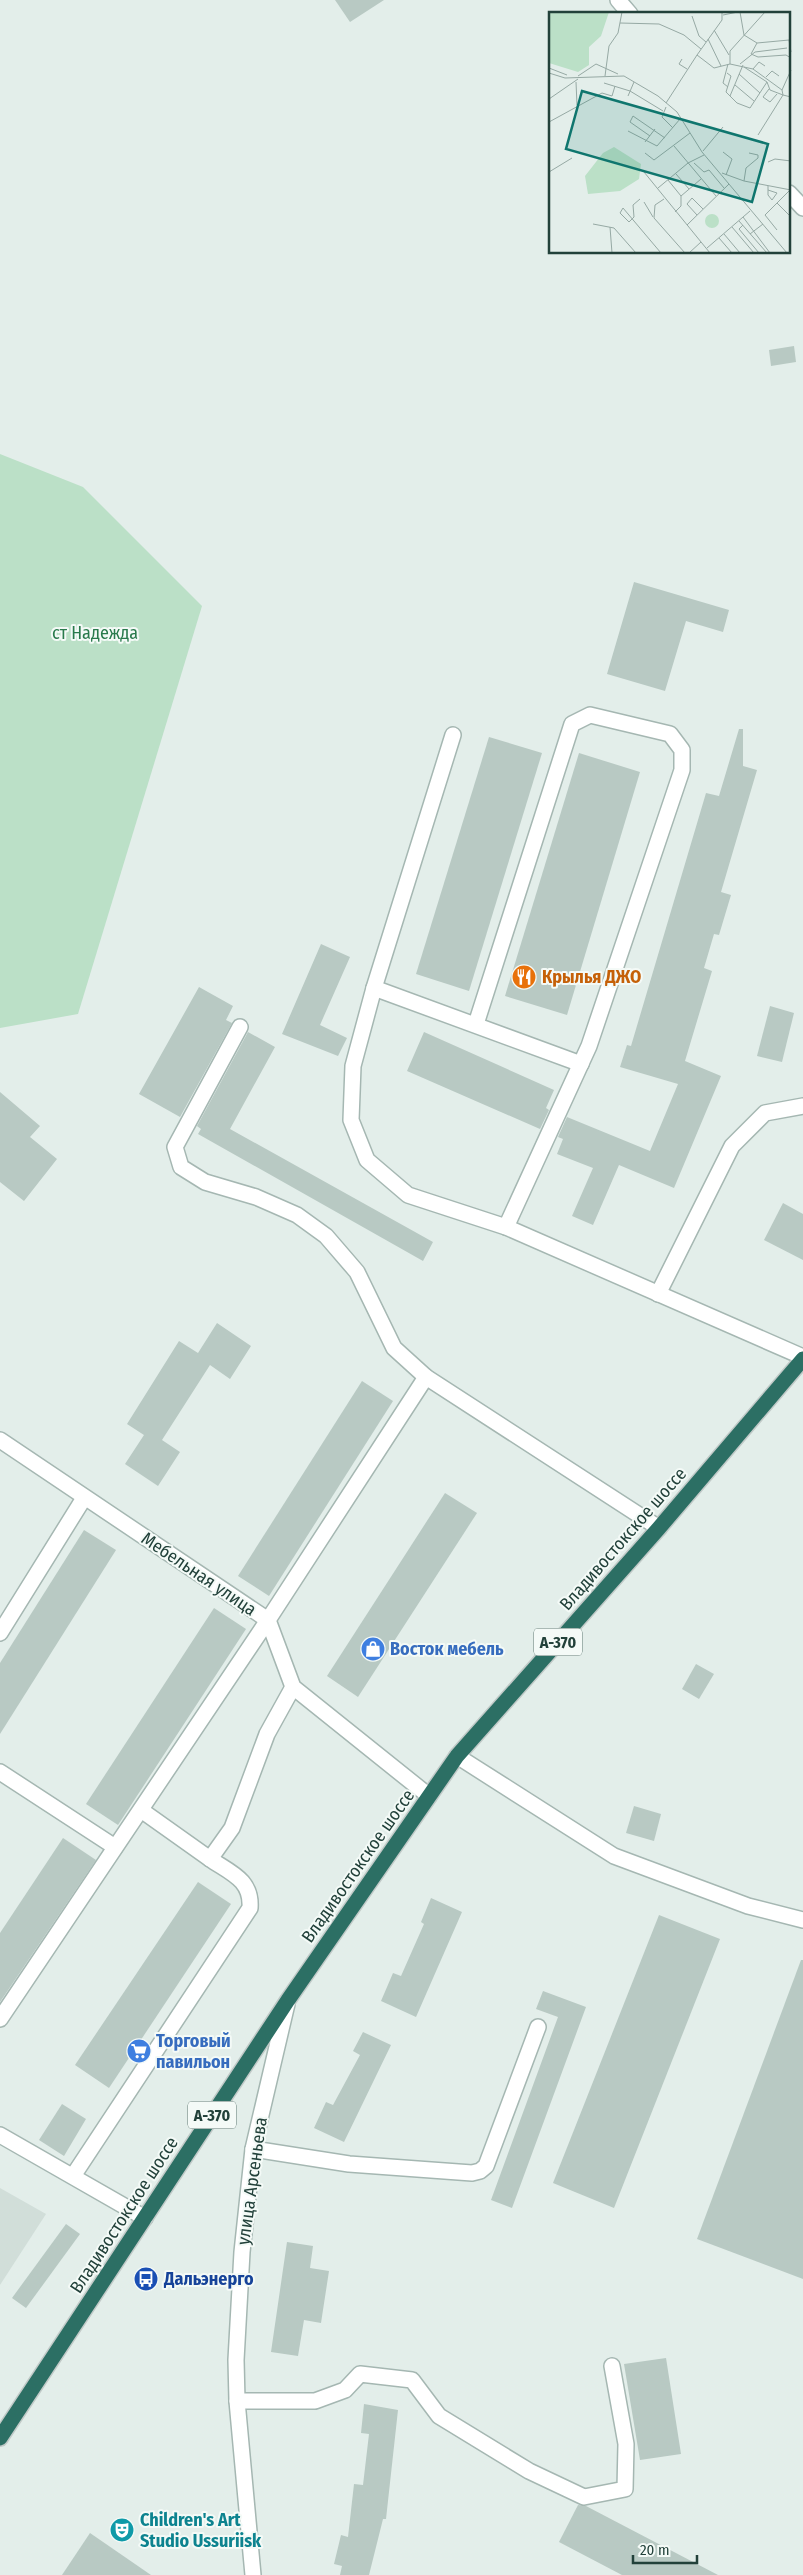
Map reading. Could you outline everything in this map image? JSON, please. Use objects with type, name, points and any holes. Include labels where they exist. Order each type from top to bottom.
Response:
[{"type":"highway","name":"Владивостокское шоссе","points":[[0,2438],[288,2000],[457,1756],[659,1528],[803,1358]]},
{"type":"street","points":[[618,0],[628,12]]},
{"type":"street","points":[[790,194],[803,208]]},
{"type":"street","points":[[476,1024],[572,724],[590,715],[670,734],[682,750],[682,770],[589,1046],[506,1226]]},
{"type":"street","points":[[453,734],[374,988],[353,1066],[351,1120],[366,1160],[408,1195],[506,1226],[803,1358]]},
{"type":"street","points":[[374,988],[581,1064]]},
{"type":"street","points":[[240,1027],[175,1146],[181,1167],[205,1182],[256,1197],[297,1215],[326,1236],[357,1272],[394,1348],[426,1377],[659,1528]]},
{"type":"street","points":[[658,1294],[732,1146],[765,1113],[803,1106]]},
{"type":"street","points":[[0,2019],[268,1620],[426,1377]]},
{"type":"street","name":"Мебельная улица","points":[[0,1440],[268,1620],[293,1687]]},
{"type":"street","points":[[0,1633],[84,1498]]},
{"type":"street","points":[[210,1859],[232,1828],[266,1734],[293,1687],[430,1796]]},
{"type":"street","points":[[457,1756],[614,1856],[748,1906],[803,1920]]},
{"type":"street","points":[[0,1772],[115,1847]]},
{"type":"street","points":[[73,2176],[250,1908],[251,1896],[245,1884],[141,1810]]},
{"type":"street","name":"улица Арсеньева","points":[[253,2575],[237,2401],[236,2360],[242,2252],[253,2149],[288,2000]]},
{"type":"street","points":[[253,2149],[349,2164],[472,2173],[480,2171],[486,2166],[538,2027]]},
{"type":"street","points":[[0,2135],[145,2218]]},
{"type":"street","points":[[237,2401],[315,2400],[345,2390],[360,2374],[412,2380],[439,2416],[529,2471],[584,2498],[625,2488],[626,2444],[612,2366]]},
{"type":"shaded area","points":[[0,2188],[46,2214],[0,2285]]},
{"type":"green space","name":"ст Надежда","points":[[0,454],[83,487],[202,606],[78,1014],[0,1028]]},
{"type":"building","points":[[335,0],[384,0],[350,22]]},
{"type":"building","points":[[794,346],[796,362],[771,366],[769,350]]},
{"type":"building","points":[[634,582],[729,610],[723,632],[686,621],[665,691],[607,674]]},
{"type":"building","points":[[739,729],[743,729],[743,766],[757,770],[721,892],[731,895],[719,935],[714,934],[704,968],[712,971],[685,1061],[721,1076],[674,1188],[619,1165],[593,1225],[572,1216],[593,1168],[557,1154],[563,1139],[558,1137],[567,1117],[650,1151],[678,1084],[620,1067],[627,1045],[631,1046],[706,793],[719,796]]},
{"type":"building","points":[[489,737],[542,753],[469,991],[416,974]]},
{"type":"building","points":[[579,753],[640,772],[567,1015],[505,996]]},
{"type":"building","points":[[321,944],[350,957],[320,1025],[347,1038],[338,1056],[282,1034]]},
{"type":"building","points":[[199,987],[233,1006],[226,1020],[232,1023],[180,1117],[139,1094]]},
{"type":"building","points":[[770,1006],[794,1013],[782,1062],[757,1056]]},
{"type":"building","points":[[248,1032],[275,1047],[230,1129],[433,1242],[423,1261],[198,1134],[201,1129],[197,1126]]},
{"type":"building","points":[[424,1032],[554,1090],[546,1108],[549,1110],[540,1129],[407,1071]]},
{"type":"building","points":[[0,1092],[40,1126],[30,1137],[57,1159],[24,1201],[0,1182]]},
{"type":"building","points":[[783,1203],[803,1214],[803,1260],[764,1240]]},
{"type":"building","points":[[217,1323],[251,1346],[230,1379],[210,1365],[162,1440],[180,1452],[158,1486],[125,1464],[144,1435],[127,1424],[179,1341],[198,1353]]},
{"type":"building","points":[[362,1381],[393,1401],[269,1596],[238,1576]]},
{"type":"building","points":[[445,1493],[477,1513],[358,1697],[327,1676]]},
{"type":"building","points":[[84,1530],[116,1550],[0,1734],[0,1663]]},
{"type":"building","points":[[214,1608],[246,1629],[118,1825],[86,1804]]},
{"type":"building","points":[[696,1664],[714,1674],[699,1699],[682,1689]]},
{"type":"building","points":[[634,1806],[661,1814],[654,1841],[626,1833]]},
{"type":"building","points":[[63,1838],[96,1860],[0,2002],[0,1933]]},
{"type":"building","points":[[198,1882],[231,1904],[109,2088],[75,2065]]},
{"type":"building","points":[[431,1898],[462,1912],[416,2017],[381,2001],[393,1973],[401,1976],[424,1924],[421,1922]]},
{"type":"building","points":[[659,1915],[720,1939],[614,2208],[553,2183]]},
{"type":"building","points":[[801,1960],[803,1960],[803,2279],[697,2239]]},
{"type":"building","points":[[543,1991],[586,2007],[512,2208],[491,2200],[558,2017],[536,2009]]},
{"type":"building","points":[[363,2032],[391,2045],[344,2142],[314,2128],[326,2102],[333,2105],[360,2055],[353,2051]]},
{"type":"building","points":[[62,2104],[86,2119],[64,2156],[39,2140]]},
{"type":"building","points":[[66,2224],[80,2234],[26,2308],[12,2298]]},
{"type":"building","points":[[287,2242],[313,2246],[310,2268],[329,2271],[321,2323],[304,2320],[298,2356],[271,2352]]},
{"type":"building","points":[[666,2358],[681,2454],[640,2460],[624,2364]]},
{"type":"building","points":[[364,2404],[398,2410],[386,2519],[383,2519],[369,2575],[340,2575],[342,2566],[334,2564],[341,2535],[348,2537],[354,2484],[363,2485],[369,2434],[361,2433]]},
{"type":"building","points":[[578,2505],[586,2506],[718,2575],[622,2575],[559,2542]]},
{"type":"building","points":[[90,2533],[151,2575],[62,2575]]},
{"type":"place","name":"Крылья ДЖО","points":[[524,977]]},
{"type":"place","name":"Восток мебель","points":[[373,1649]]},
{"type":"place","name":"Торговый павильон","points":[[139,2051]]},
{"type":"place","name":"Дальэнерго","points":[[146,2279]]},
{"type":"place","name":"Children's Art Studio Ussuriisk","points":[[122,2530]]}]
